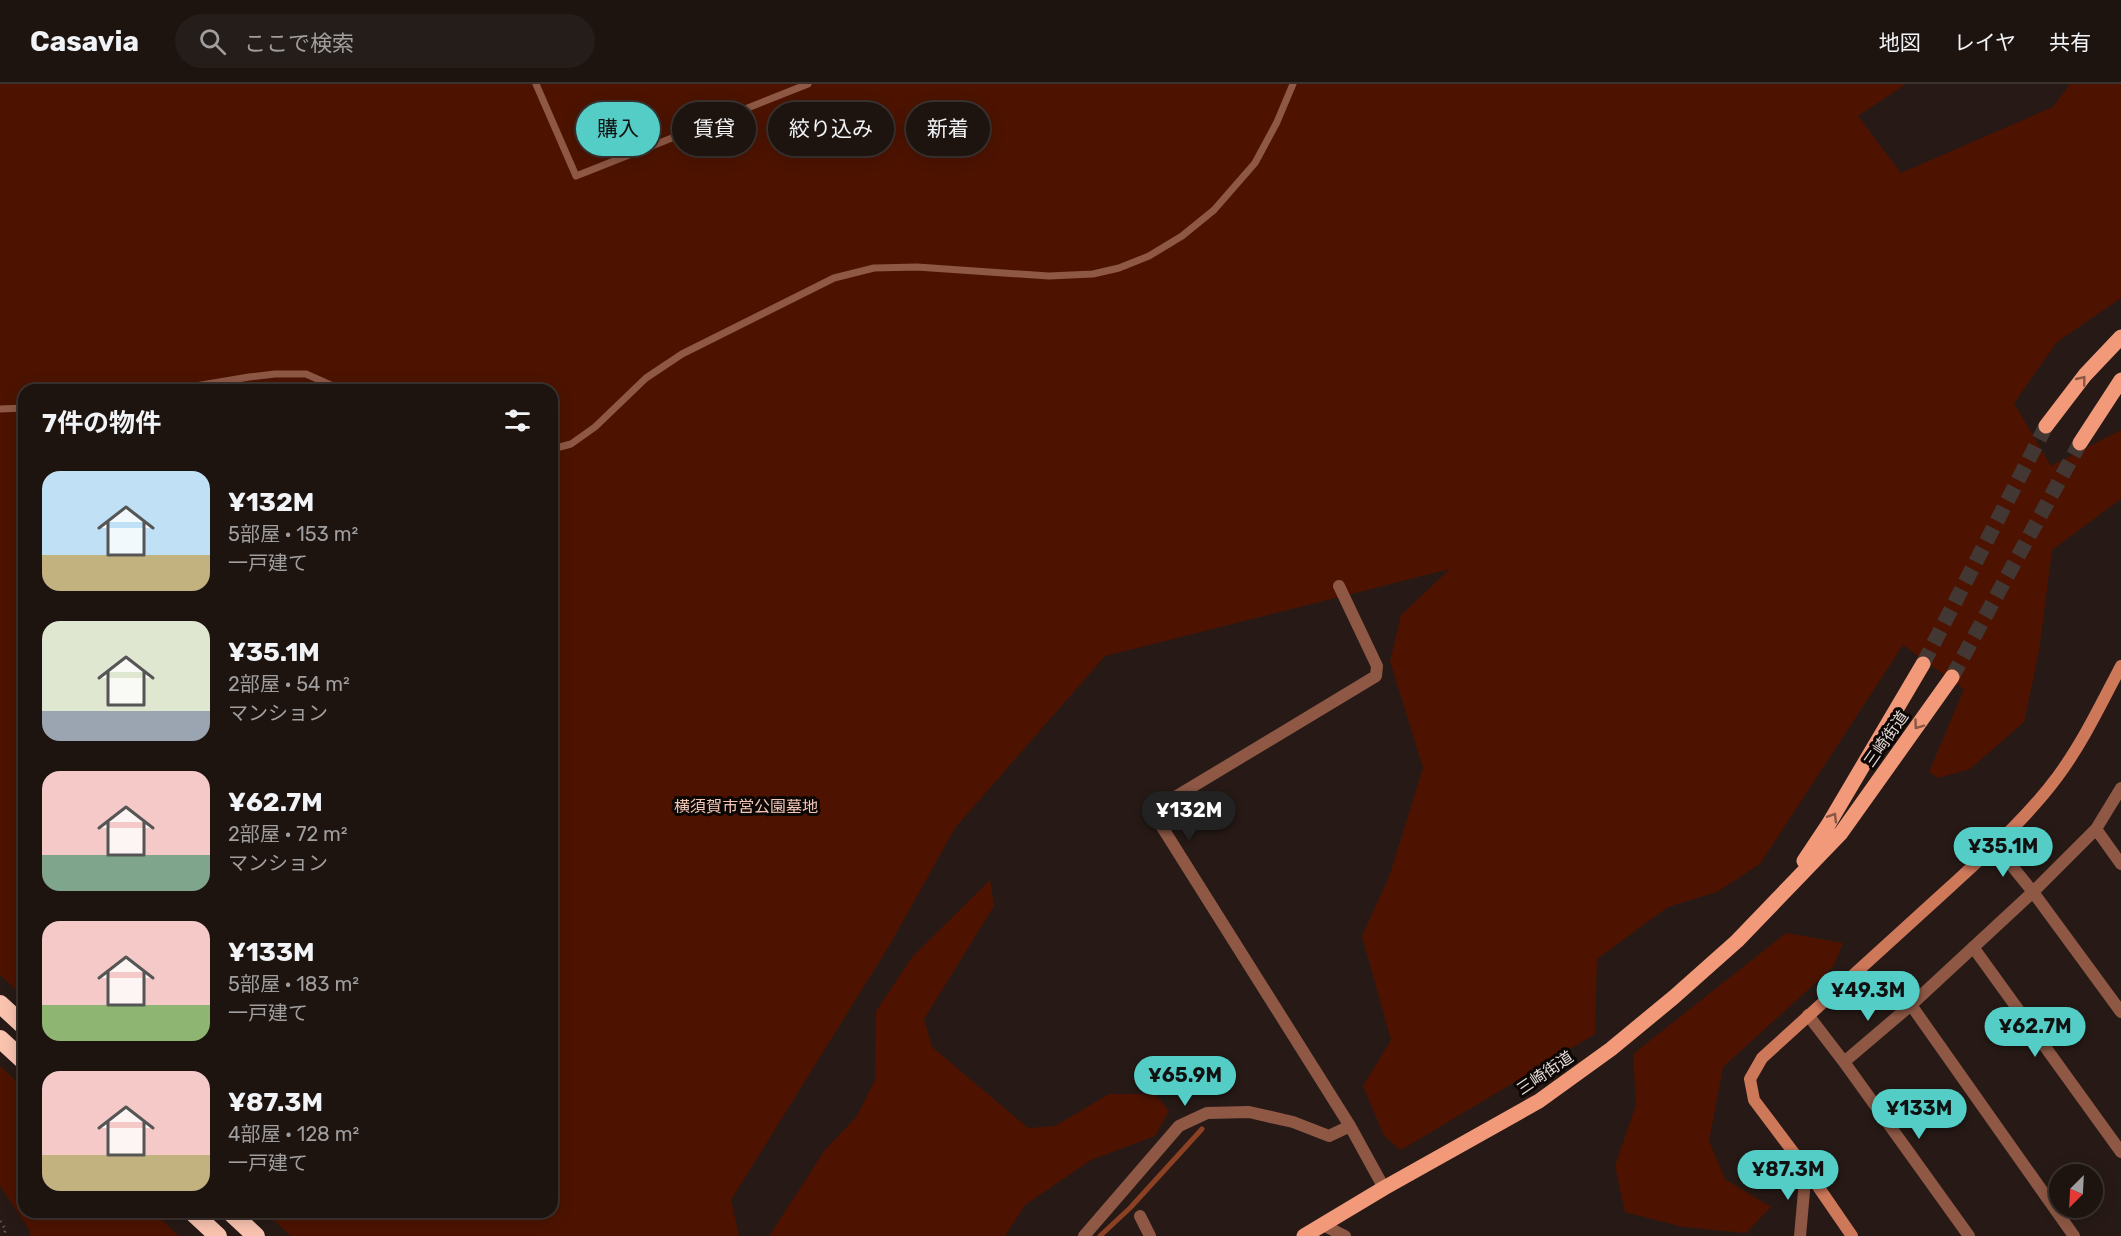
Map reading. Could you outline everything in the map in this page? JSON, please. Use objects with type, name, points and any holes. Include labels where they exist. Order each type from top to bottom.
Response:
[{"type":"highway","points":[[0,1004],[18,1020]]},
{"type":"highway","points":[[0,1040],[18,1056]]},
{"type":"highway","points":[[199,1218],[217,1236]]},
{"type":"highway","points":[[236,1218],[256,1236]]},
{"type":"main road","points":[[2046,426],[2085,375],[2121,337]]},
{"type":"main road","points":[[2080,443],[2121,380]]},
{"type":"main road","name":"三崎街道","points":[[1776,900],[1828,825],[1923,663]]},
{"type":"main road","name":"三崎街道","points":[[1304,1236],[1539,1101],[1611,1049],[1674,997],[1737,941],[1841,833],[1952,677]]},
{"type":"street","points":[[1339,586],[1377,666],[1376,676],[1152,811],[1350,1126],[1384,1188]]},
{"type":"street","points":[[1852,1236],[1806,1169],[1754,1100],[1750,1079],[1762,1058],[1995,845],[2037,802],[2058,776],[2086,733],[2121,666]]},
{"type":"street","points":[[1844,1062],[1911,1005],[2033,892],[2096,829],[2121,788]]},
{"type":"street","points":[[2096,829],[2121,864]]},
{"type":"street","points":[[1995,845],[2033,892],[2121,1012]]},
{"type":"street","points":[[1973,947],[2121,1152]]},
{"type":"street","points":[[1911,1005],[2074,1236]]},
{"type":"street","points":[[1808,1015],[1969,1236]]},
{"type":"street","points":[[1084,1236],[1179,1126],[1207,1113],[1249,1112],[1293,1122],[1329,1136],[1350,1126]]},
{"type":"street","points":[[1800,1236],[1806,1169]]},
{"type":"street","points":[[1140,1216],[1150,1236]]},
{"type":"street","points":[[1323,1225],[1345,1236]]},
{"type":"lane","points":[[536,84],[576,176],[808,84]]},
{"type":"lane","points":[[558,447],[571,444],[587,433],[646,378],[682,354],[834,278],[874,268],[917,267],[1049,276],[1093,274],[1119,268],[1149,256],[1182,236],[1214,210],[1255,163],[1277,122],[1293,84]]},
{"type":"lane","points":[[208,384],[275,374],[306,374],[328,384]]},
{"type":"lane","points":[[0,409],[18,408]]},
{"type":"path","points":[[0,1221],[6,1230],[2,1236]]},
{"type":"green space","name":"横須賀市営公園墓地","points":[[0,84],[1906,84],[1858,116],[1901,173],[2053,107],[2070,84],[2121,84],[2121,298],[2057,342],[2014,403],[2051,466],[2121,430],[2121,499],[2052,550],[2039,651],[2024,722],[1970,769],[1938,778],[1929,772],[1964,689],[1903,645],[1760,864],[1717,892],[1668,907],[1597,959],[1595,1034],[1401,1150],[1384,1136],[1363,1086],[1391,1040],[1362,936],[1389,877],[1423,768],[1390,661],[1401,615],[1450,569],[1105,656],[955,828],[889,946],[731,1200],[739,1236],[291,1236],[271,1218],[558,1218],[558,384],[18,384],[18,992],[0,975]]},
{"type":"green space","points":[[990,880],[994,906],[924,1019],[932,1047],[1028,1128],[1055,1126],[1109,1094],[1155,1094],[1169,1111],[1155,1136],[1091,1160],[1025,1205],[1005,1236],[769,1236],[825,1150],[857,1116],[875,1080],[876,1011],[912,957]]},
{"type":"green space","points":[[1786,933],[1843,943],[1833,967],[1723,1067],[1709,1141],[1725,1179],[1771,1207],[1746,1233],[1683,1227],[1625,1212],[1615,1166],[1636,1105],[1633,1054]]},
{"type":"green space","points":[[0,1066],[18,1082],[18,1213],[0,1186]]},
{"type":"green space","points":[[21,1218],[160,1218],[179,1236],[29,1236],[30,1231]]},
{"type":"waterway","points":[[1100,1236],[1130,1208],[1202,1129]]},
{"type":"tunnel","points":[[1923,664],[2046,426]]},
{"type":"tunnel","points":[[1952,677],[2080,443]]}]
